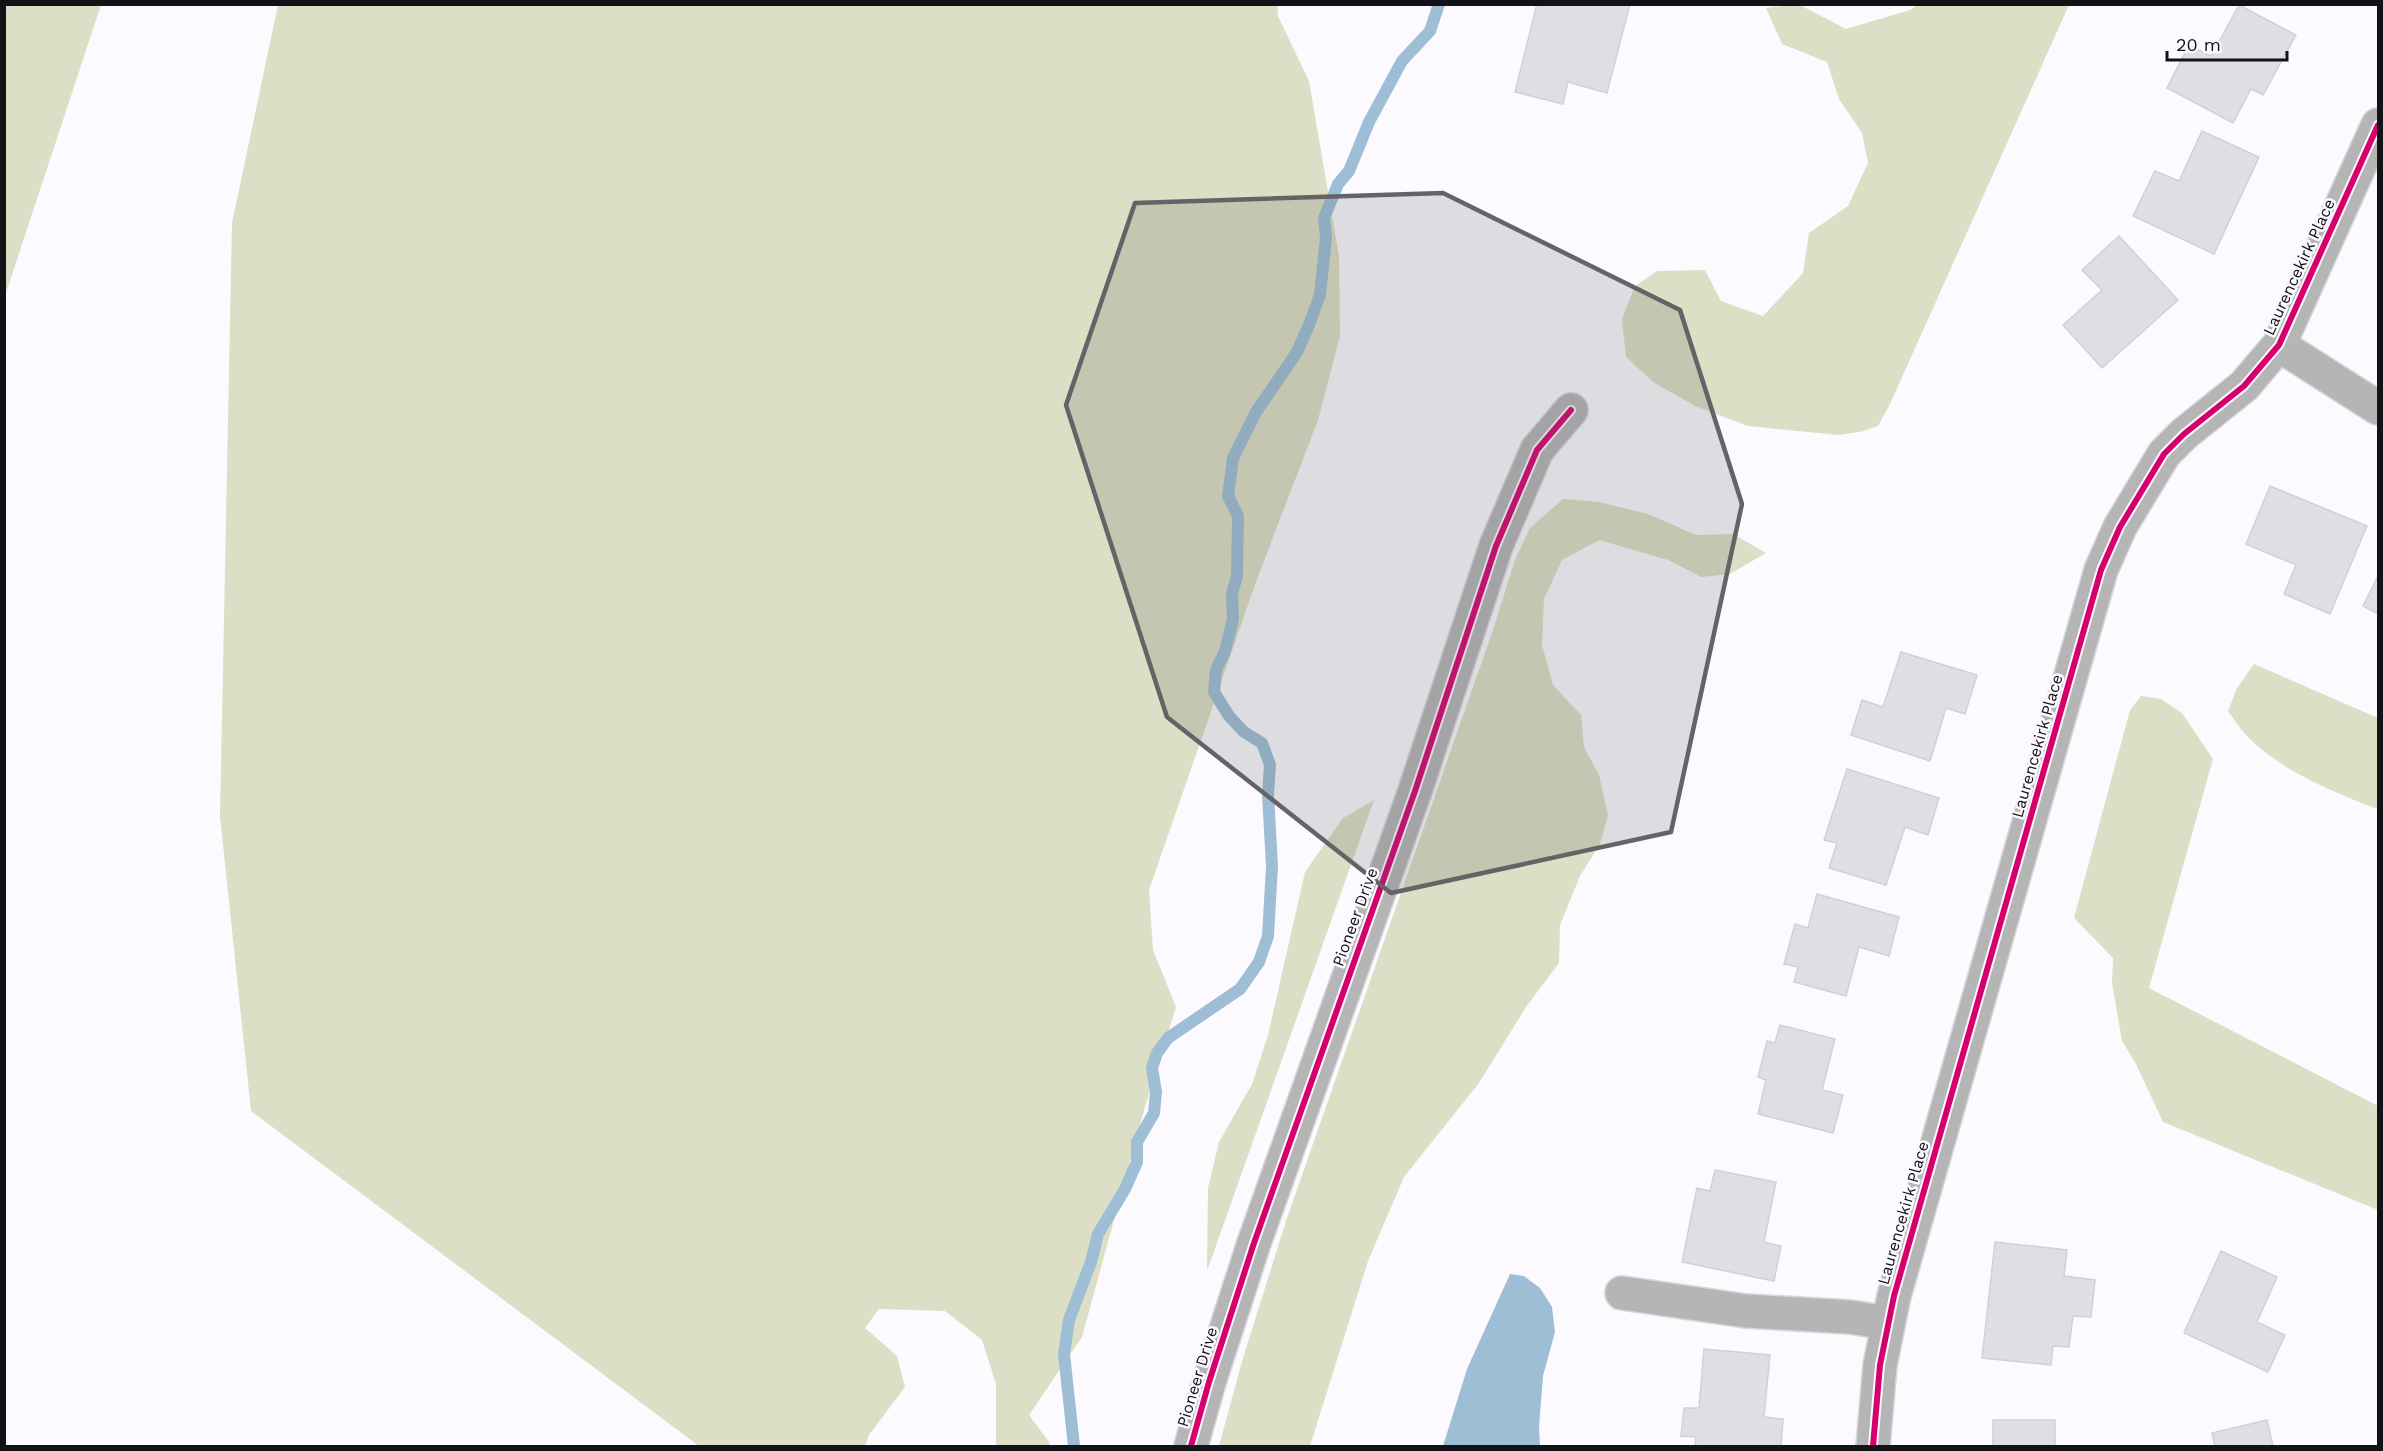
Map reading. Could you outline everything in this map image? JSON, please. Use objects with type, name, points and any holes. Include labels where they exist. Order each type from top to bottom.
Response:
[{"type":"street","name":"Laurencekirk Place","points":[[1873,1446],[1880,1365],[1894,1296],[2101,570],[2120,527],[2164,454],[2184,434],[2244,386],[2279,345],[2379,124]]},
{"type":"street","points":[[2279,345],[2379,408]]},
{"type":"street","name":"Pioneer Drive","points":[[1191,1446],[1254,1243],[1416,791],[1496,546],[1537,450],[1571,410]]},
{"type":"street","points":[[1622,1293],[1746,1311],[1850,1317],[1888,1323]]},
{"type":"highlighted area","points":[[1443,193],[1680,310],[1742,504],[1671,832],[1391,893],[1167,717],[1066,405],[1135,203]]},
{"type":"green space","points":[[4,5],[101,5],[5,296]]},
{"type":"green space","points":[[278,5],[1277,5],[1278,16],[1309,81],[1339,256],[1340,336],[1318,420],[1257,579],[1149,890],[1153,950],[1176,1007],[1145,1107],[1082,1337],[1029,1415],[1050,1446],[996,1446],[996,1384],[982,1340],[945,1311],[879,1309],[865,1328],[897,1356],[905,1387],[869,1435],[865,1446],[699,1446],[251,1111],[220,816],[232,223]]},
{"type":"green space","points":[[1800,5],[1846,29],[1910,10],[1917,5],[2069,5],[1890,404],[1878,426],[1860,432],[1838,435],[1748,426],[1695,406],[1653,382],[1626,357],[1622,319],[1635,286],[1657,271],[1705,270],[1721,301],[1763,316],[1803,273],[1809,233],[1848,206],[1868,163],[1862,133],[1839,99],[1827,62],[1782,44],[1766,8]]},
{"type":"green space","points":[[1563,499],[1599,502],[1648,514],[1696,535],[1733,534],[1766,553],[1730,574],[1701,577],[1668,560],[1599,540],[1562,560],[1544,599],[1542,645],[1553,685],[1581,715],[1584,747],[1599,775],[1608,816],[1600,844],[1580,876],[1560,925],[1559,963],[1526,1007],[1479,1083],[1404,1177],[1368,1261],[1310,1446],[1219,1446],[1243,1358],[1287,1218],[1493,630],[1515,560],[1530,528]]},
{"type":"green space","points":[[2254,664],[2378,718],[2378,809],[2326,788],[2293,771],[2277,761],[2245,734],[2228,711],[2237,688]]},
{"type":"green space","points":[[2141,696],[2161,699],[2182,713],[2213,759],[2149,988],[2378,1106],[2378,1210],[2163,1122],[2135,1062],[2122,1041],[2112,983],[2113,958],[2074,918],[2130,710]]},
{"type":"green space","points":[[1374,800],[1207,1271],[1208,1188],[1219,1142],[1252,1084],[1268,1035],[1305,872],[1343,818]]},
{"type":"water","points":[[1510,1274],[1524,1276],[1540,1288],[1552,1307],[1555,1332],[1543,1376],[1539,1427],[1540,1446],[1443,1446],[1467,1369]]},
{"type":"building","points":[[1537,4],[1630,4],[1607,93],[1568,82],[1563,104],[1515,92]]},
{"type":"building","points":[[2239,5],[2296,35],[2263,95],[2251,89],[2233,123],[2167,88],[2189,45],[2211,56]]},
{"type":"building","points":[[2202,131],[2259,157],[2214,254],[2133,216],[2155,171],[2179,181]]},
{"type":"building","points":[[2119,236],[2178,300],[2102,368],[2063,325],[2102,290],[2082,270]]},
{"type":"building","points":[[2270,486],[2367,526],[2330,614],[2284,594],[2296,565],[2246,544]]},
{"type":"building","points":[[2378,576],[2378,614],[2363,606]]},
{"type":"building","points":[[1901,652],[1977,675],[1965,714],[1946,708],[1930,761],[1851,735],[1862,700],[1883,707]]},
{"type":"building","points":[[1847,769],[1939,798],[1928,835],[1905,827],[1886,885],[1829,868],[1837,843],[1824,840]]},
{"type":"building","points":[[1817,894],[1899,917],[1889,956],[1859,947],[1846,996],[1794,982],[1798,967],[1784,964],[1795,924],[1808,928]]},
{"type":"building","points":[[1780,1025],[1835,1039],[1822,1090],[1843,1095],[1833,1133],[1758,1114],[1766,1080],[1758,1077],[1767,1041],[1775,1043]]},
{"type":"building","points":[[1715,1170],[1776,1182],[1764,1242],[1781,1246],[1774,1281],[1682,1262],[1697,1188],[1710,1191]]},
{"type":"building","points":[[1995,1242],[2067,1250],[2064,1276],[2095,1280],[2091,1317],[2073,1316],[2069,1347],[2053,1346],[2051,1365],[1982,1358]]},
{"type":"building","points":[[2221,1251],[2277,1277],[2257,1322],[2285,1335],[2268,1372],[2184,1333]]},
{"type":"building","points":[[1704,1349],[1770,1355],[1764,1417],[1783,1419],[1781,1446],[1695,1446],[1696,1437],[1681,1436],[1684,1408],[1699,1408]]},
{"type":"building","points":[[1993,1420],[2055,1420],[2055,1446],[1993,1446]]},
{"type":"building","points":[[2267,1420],[2273,1446],[2215,1446],[2212,1433]]},
{"type":"waterway","points":[[1074,1446],[1064,1354],[1069,1320],[1091,1262],[1098,1234],[1125,1189],[1137,1162],[1137,1142],[1154,1113],[1156,1092],[1152,1068],[1157,1053],[1168,1038],[1240,989],[1259,962],[1268,936],[1272,866],[1268,795],[1270,765],[1262,743],[1244,732],[1229,716],[1214,692],[1216,670],[1225,651],[1233,619],[1232,594],[1237,576],[1238,516],[1228,496],[1233,458],[1256,412],[1297,352],[1309,325],[1320,295],[1326,237],[1324,218],[1338,184],[1349,171],[1369,122],[1402,61],[1430,31],[1439,4]]},
{"type":"cycle path","points":[[1873,1446],[1880,1365],[1894,1296],[2101,570],[2120,527],[2164,454],[2184,434],[2244,386],[2279,345],[2378,125]]},
{"type":"cycle path","points":[[1191,1446],[1254,1243],[1415,791],[1496,546],[1537,450],[1571,410]]}]
